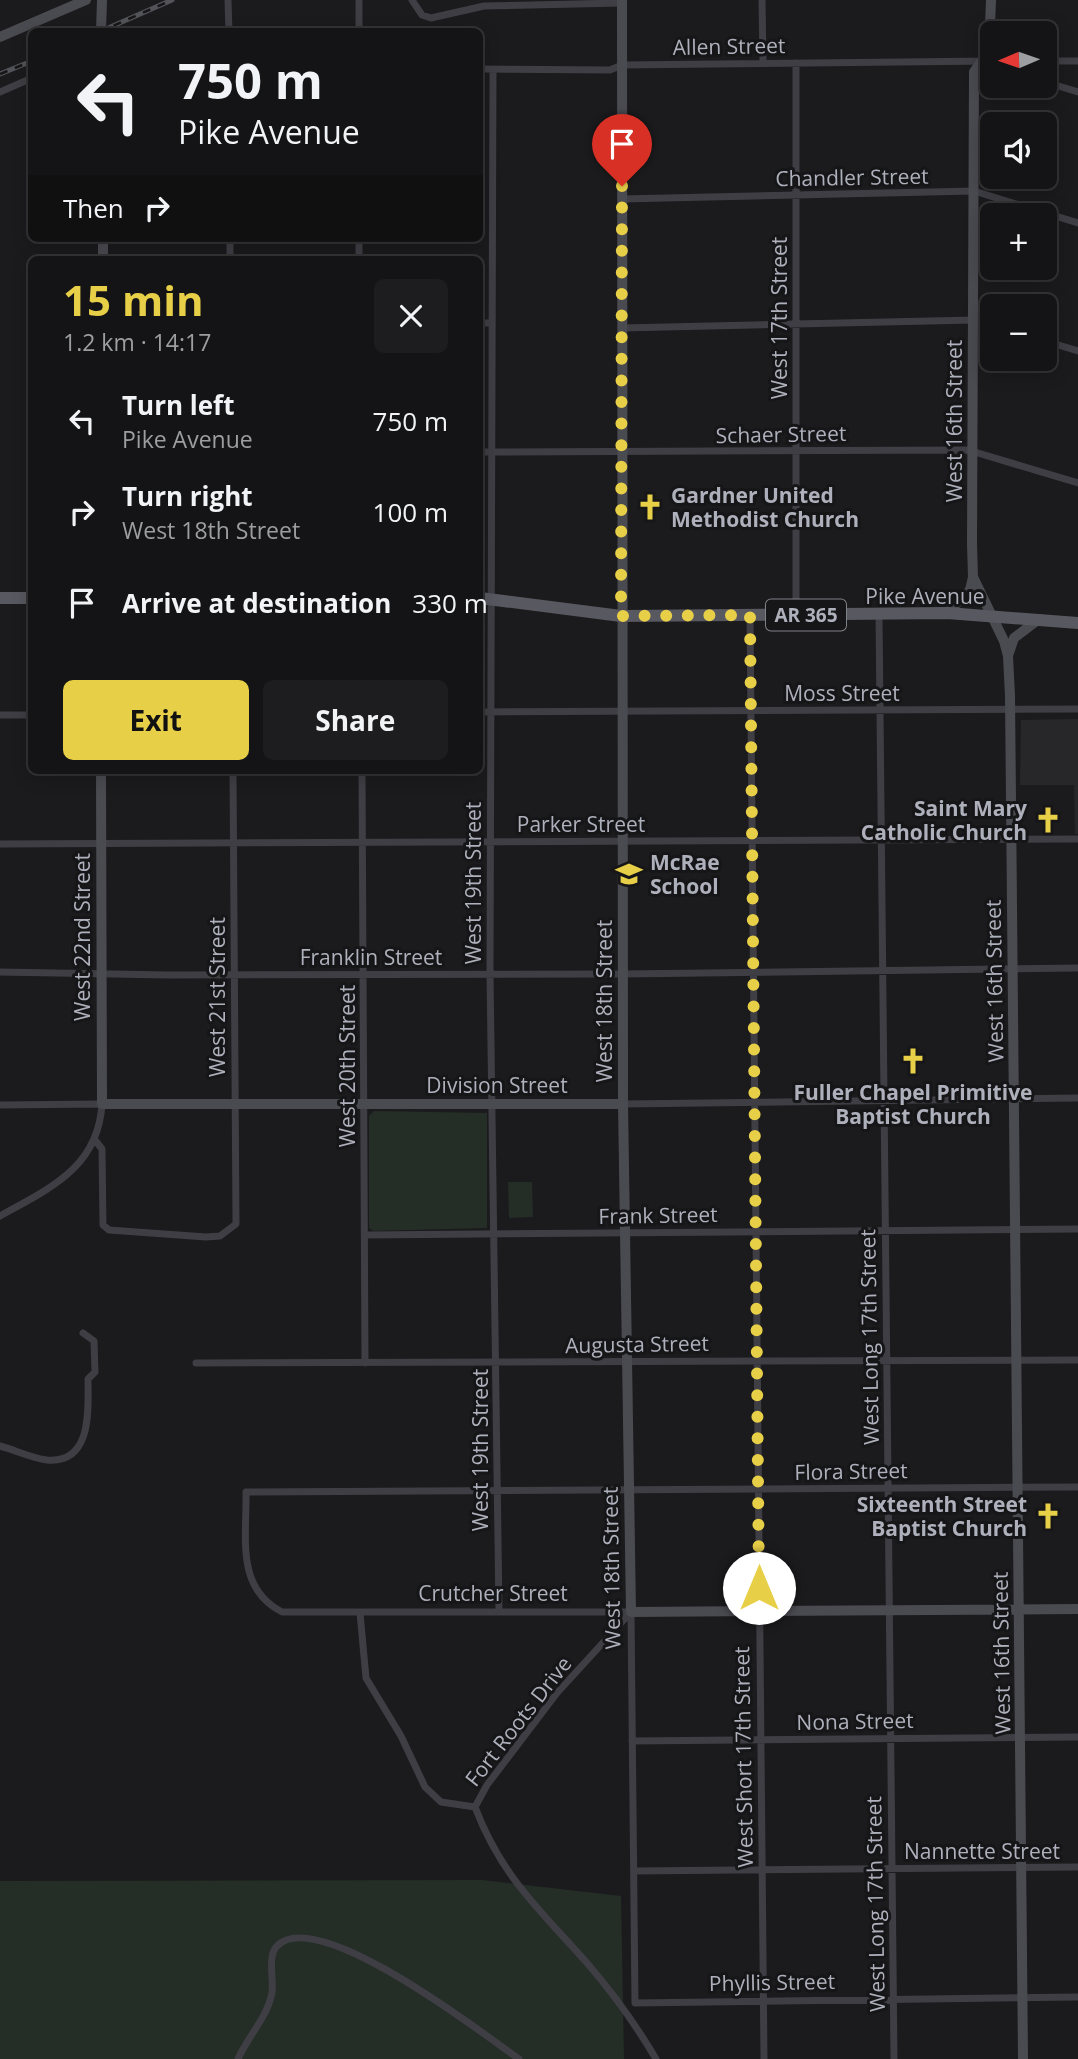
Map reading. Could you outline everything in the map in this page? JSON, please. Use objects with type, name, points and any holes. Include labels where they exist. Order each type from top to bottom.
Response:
[{"type":"main road","points":[[0,598],[28,598]]},
{"type":"main road","name":"Pike Avenue","points":[[485,599],[621,616],[947,613],[1078,623]]},
{"type":"street","points":[[0,37],[86,0]]},
{"type":"street","points":[[102,0],[102,28]]},
{"type":"street","points":[[228,0],[229,28]]},
{"type":"street","points":[[359,0],[359,28]]},
{"type":"street","points":[[412,0],[422,15],[431,18],[484,6],[622,1]]},
{"type":"street","points":[[762,0],[763,64]]},
{"type":"street","name":"West 16th Street","points":[[990,21],[991,0]]},
{"type":"street","name":"West 18th Street","points":[[622,1],[622,974],[635,2003]]},
{"type":"street","name":"Allen Street","points":[[483,69],[610,70],[622,65],[980,61]]},
{"type":"street","name":"West 16th Street","points":[[980,61],[974,72],[973,577],[1008,656],[1010,710],[1023,2059]]},
{"type":"street","points":[[1057,61],[1078,61]]},
{"type":"street","name":"West 17th Street","points":[[796,63],[796,615]]},
{"type":"street","name":"West 19th Street","points":[[493,70],[491,452],[485,599],[490,712],[499,1612]]},
{"type":"street","points":[[0,92],[28,80]]},
{"type":"street","points":[[1057,86],[1078,92]]},
{"type":"street","name":"Chandler Street","points":[[622,199],[974,191],[1078,223]]},
{"type":"street","points":[[622,328],[980,322]]},
{"type":"street","points":[[483,323],[492,323]]},
{"type":"street","points":[[1057,345],[1078,351]]},
{"type":"street","name":"Schaer Street","points":[[483,452],[973,452],[1078,483]]},
{"type":"street","points":[[947,613],[970,590],[973,577]]},
{"type":"street","name":"West Short 17th Street","points":[[750,615],[764,2059]]},
{"type":"street","name":"West Long 17th Street","points":[[879,615],[894,2059]]},
{"type":"street","points":[[1008,656],[1014,638],[1039,619]]},
{"type":"street","name":"Moss Street","points":[[483,712],[1078,709]]},
{"type":"street","points":[[0,715],[28,715]]},
{"type":"street","name":"West 22nd Street","points":[[101,774],[102,1104]]},
{"type":"street","name":"West 21st Street","points":[[95,1140],[102,1149],[103,1225],[109,1230],[206,1237],[220,1236],[236,1224],[233,774]]},
{"type":"street","name":"West 20th Street","points":[[362,774],[365,1363]]},
{"type":"street","name":"Parker Street","points":[[0,844],[1078,839]]},
{"type":"street","name":"Franklin Street","points":[[0,972],[365,975],[1013,971],[1078,968]]},
{"type":"street","name":"Division Street","points":[[0,1105],[623,1104],[1078,1098]]},
{"type":"street","points":[[0,1216],[62,1180],[80,1163],[95,1140],[102,1104]]},
{"type":"street","name":"Frank Street","points":[[365,1235],[1078,1228]]},
{"type":"street","points":[[0,1446],[48,1460],[62,1457],[84,1438],[88,1427],[88,1379],[95,1372],[94,1341],[83,1333]]},
{"type":"street","name":"Augusta Street","points":[[196,1363],[1017,1358],[1078,1360]]},
{"type":"street","name":"Flora Street","points":[[286,1613],[270,1606],[251,1584],[247,1570],[246,1492],[1078,1487]]},
{"type":"street","name":"Crutcher Street","points":[[286,1613],[759,1613],[1078,1609]]},
{"type":"street","name":"Fort Roots Drive","points":[[631,1612],[557,1693],[487,1785],[475,1807],[484,1830],[515,1884],[587,1964],[632,2021],[656,2059]]},
{"type":"street","points":[[360,1613],[366,1678],[401,1736],[425,1787],[441,1802],[475,1807]]},
{"type":"street","name":"Nona Street","points":[[632,1741],[1078,1737]]},
{"type":"street","name":"Nannette Street","points":[[634,1871],[1078,1867]]},
{"type":"street","points":[[239,2059],[268,2006],[274,1951],[281,1943],[301,1937],[395,1973],[519,2059]]},
{"type":"street","name":"Phyllis Street","points":[[635,2003],[1078,1997]]},
{"type":"shaded area","points":[[1078,719],[1078,834],[1075,834],[1074,785],[1020,785],[1021,720]]},
{"type":"shaded area","points":[[374,1111],[487,1113],[487,1228],[373,1231],[369,1228],[369,1116]]},
{"type":"shaded area","points":[[508,1182],[532,1182],[533,1217],[509,1218]]},
{"type":"shaded area","points":[[482,1880],[621,1896],[624,2059],[0,2059],[0,1881]]},
{"type":"railway","points":[[108,28],[172,0]]},
{"type":"railway","points":[[0,74],[28,63]]},
{"type":"place","name":"Gardner United Methodist Church","points":[[650,507]]},
{"type":"place","name":"Saint Mary Catholic Church","points":[[1048,820]]},
{"type":"place","name":"McRae School","points":[[629,874]]},
{"type":"place","name":"Fuller Chapel Primitive Baptist Church","points":[[913,1061]]},
{"type":"place","name":"Sixteenth Street Baptist Church","points":[[1048,1516]]},
{"type":"route","points":[[622,186],[621,616],[750,615],[759,1588]]}]
